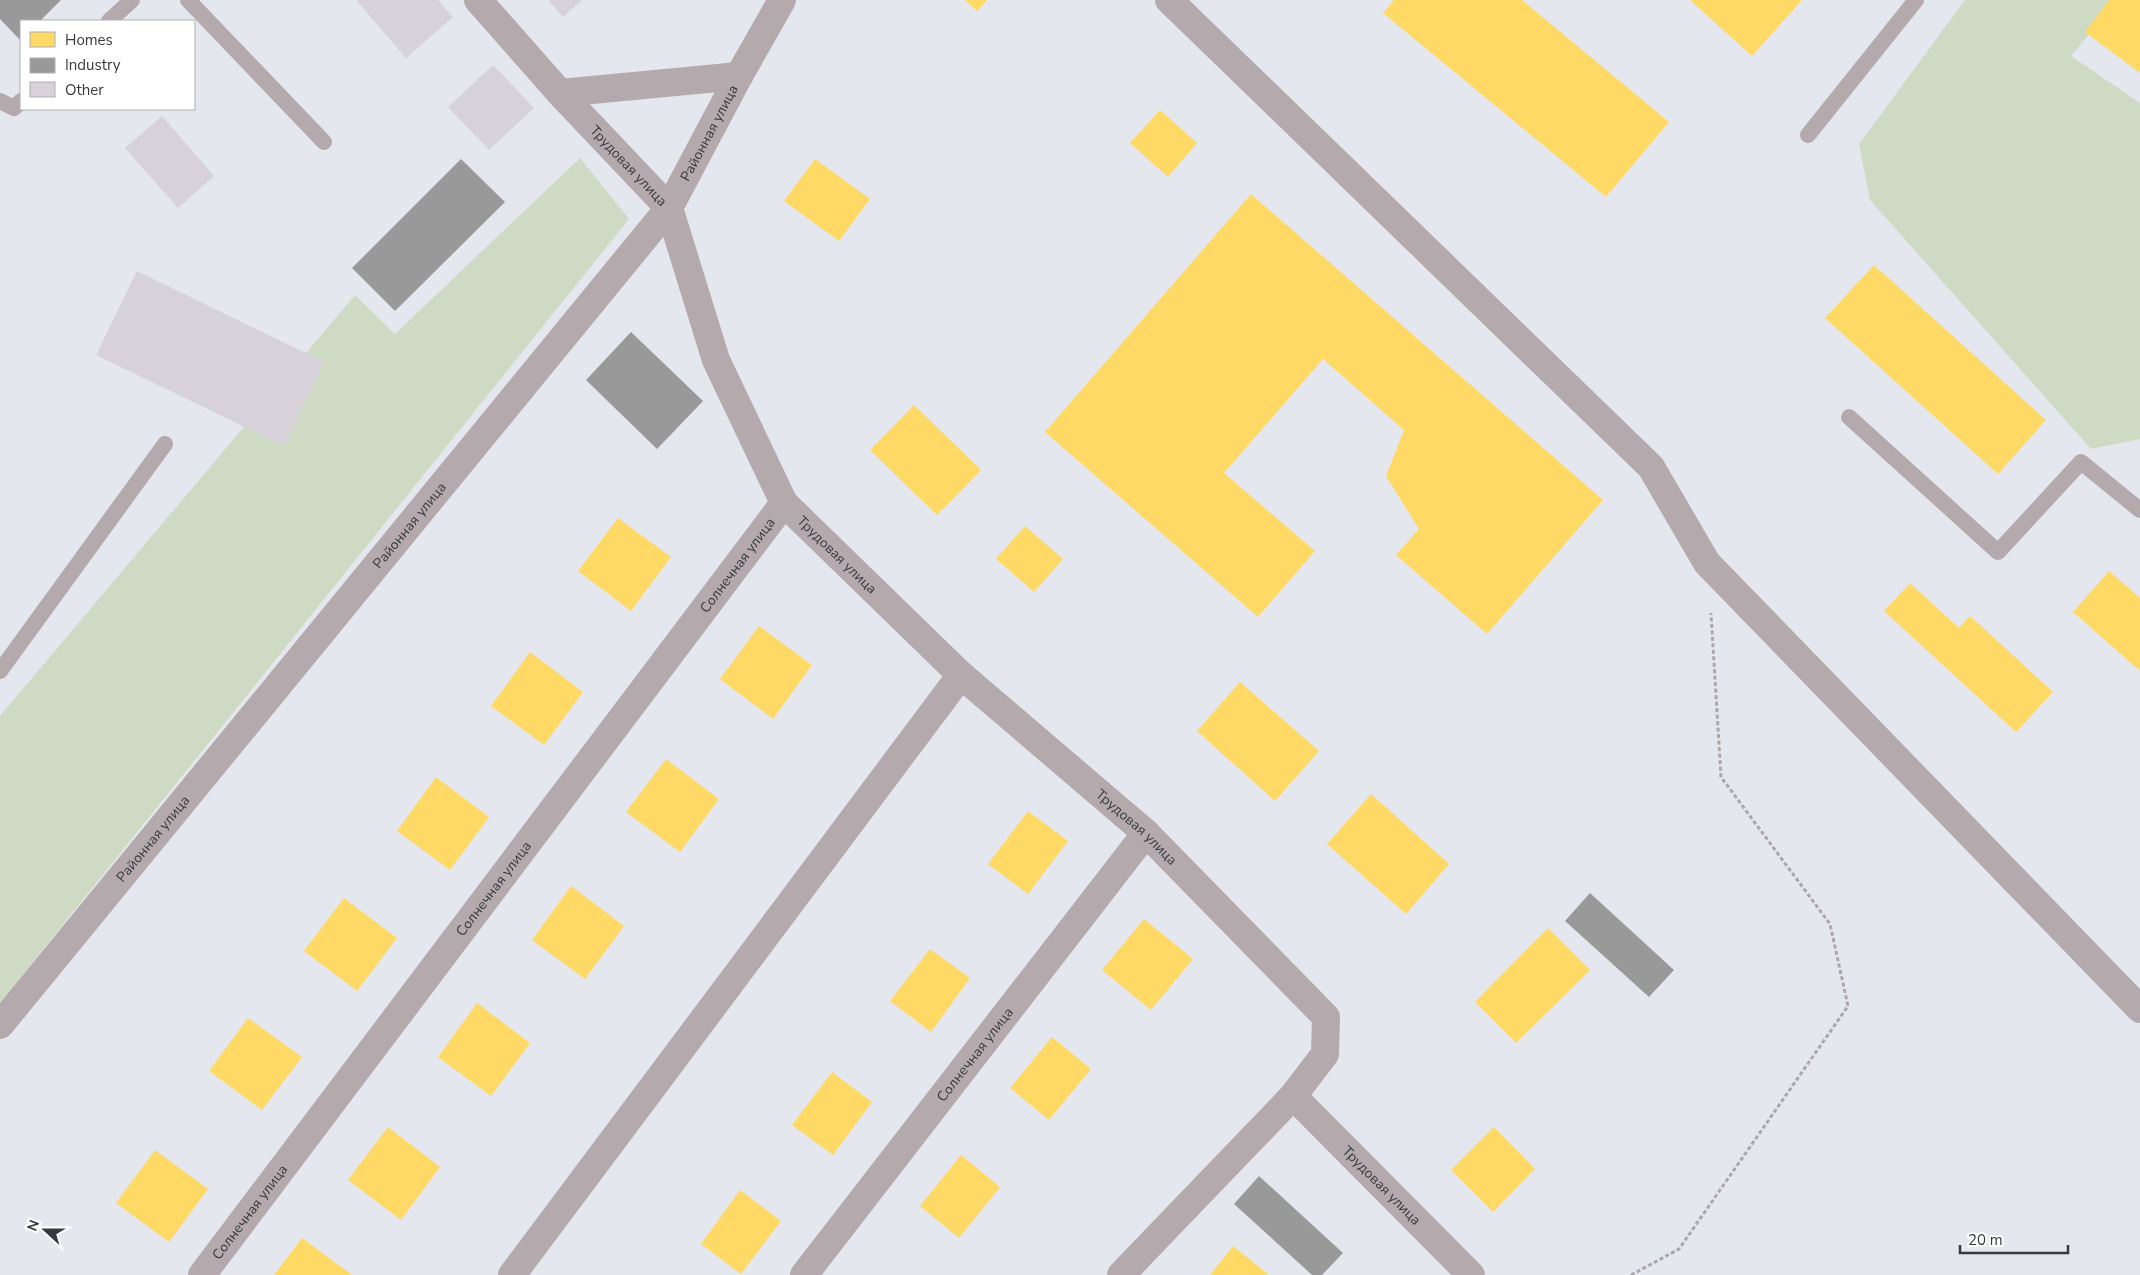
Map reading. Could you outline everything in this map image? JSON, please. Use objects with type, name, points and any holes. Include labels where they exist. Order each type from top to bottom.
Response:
[{"type":"street","name":"Трудовая улица","points":[[478,0],[560,93],[669,208],[716,360],[784,503],[961,675],[1146,833],[1326,1017],[1325,1054],[1293,1096],[1471,1275]]},
{"type":"street","name":"Районная улица","points":[[0,1025],[669,208],[739,76],[782,0]]},
{"type":"street","points":[[1169,0],[1651,467],[1707,563],[2140,1009]]},
{"type":"street","points":[[560,93],[739,76]]},
{"type":"street","name":"Солнечная улица","points":[[202,1275],[784,503]]},
{"type":"street","points":[[512,1275],[961,675]]},
{"type":"street","name":"Солнечная улица","points":[[804,1275],[1146,833]]},
{"type":"street","points":[[1121,1275],[1293,1096]]},
{"type":"lane","points":[[109,20],[132,0]]},
{"type":"lane","points":[[188,0],[324,142]]},
{"type":"lane","points":[[1808,135],[1916,0]]},
{"type":"lane","points":[[0,101],[14,108],[20,102]]},
{"type":"lane","points":[[1848,416],[1998,552],[2081,462],[2140,510]]},
{"type":"lane","points":[[0,671],[165,444]]},
{"type":"path","points":[[1631,1275],[1679,1249],[1848,1006],[1830,924],[1721,777],[1710,612]]},
{"type":"green space","points":[[1965,0],[2118,0],[2071,56],[2140,103],[2140,439],[2091,449],[1870,200],[1859,144]]},
{"type":"green space","points":[[580,158],[629,219],[0,1003],[0,716],[355,295],[395,334]]},
{"type":"building: Homes","points":[[965,0],[987,0],[977,11]]},
{"type":"building: Homes","points":[[1394,0],[1522,0],[1669,122],[1606,197],[1383,13]]},
{"type":"building: Homes","points":[[1690,0],[1802,0],[1752,56]]},
{"type":"building: Homes","points":[[2109,0],[2140,0],[2140,73],[2085,32]]},
{"type":"building: Homes","points":[[1160,110],[1197,143],[1168,177],[1130,143]]},
{"type":"building: Homes","points":[[815,159],[870,199],[839,241],[784,201]]},
{"type":"building: Homes","points":[[1251,194],[1603,500],[1487,634],[1396,555],[1419,529],[1386,476],[1404,430],[1323,359],[1224,473],[1315,551],[1258,617],[1045,432]]},
{"type":"building: Homes","points":[[1874,265],[2046,420],[1998,474],[1825,318]]},
{"type":"building: Homes","points":[[914,405],[981,470],[937,515],[870,450]]},
{"type":"building: Homes","points":[[618,518],[671,557],[631,611],[578,571]]},
{"type":"building: Homes","points":[[1025,526],[1063,559],[1034,592],[996,559]]},
{"type":"building: Homes","points":[[2109,571],[2140,598],[2140,671],[2073,612]]},
{"type":"building: Homes","points":[[1910,583],[1959,628],[1970,616],[2053,692],[2016,732],[1884,611]]},
{"type":"building: Homes","points":[[759,626],[812,665],[773,719],[720,679]]},
{"type":"building: Homes","points":[[530,652],[583,692],[544,745],[491,706]]},
{"type":"building: Homes","points":[[1240,682],[1319,751],[1275,801],[1197,731]]},
{"type":"building: Homes","points":[[666,759],[719,799],[680,852],[626,812]]},
{"type":"building: Homes","points":[[436,777],[489,817],[450,870],[397,831]]},
{"type":"building: Homes","points":[[1371,794],[1449,864],[1406,914],[1327,844]]},
{"type":"building: Homes","points":[[1028,811],[1068,841],[1028,894],[988,864]]},
{"type":"building: Homes","points":[[571,886],[624,926],[585,979],[532,940]]},
{"type":"building: Homes","points":[[344,898],[397,938],[357,991],[304,951]]},
{"type":"building: Homes","points":[[1144,919],[1193,959],[1151,1010],[1102,970]]},
{"type":"building: Homes","points":[[1548,928],[1590,970],[1516,1043],[1475,1002]]},
{"type":"building: Homes","points":[[930,949],[970,978],[931,1032],[890,1001]]},
{"type":"building: Homes","points":[[477,1003],[530,1043],[491,1096],[438,1057]]},
{"type":"building: Homes","points":[[248,1018],[302,1057],[262,1110],[209,1071]]},
{"type":"building: Homes","points":[[1052,1037],[1091,1069],[1049,1120],[1010,1088]]},
{"type":"building: Homes","points":[[832,1072],[872,1102],[833,1155],[792,1125]]},
{"type":"building: Homes","points":[[388,1127],[440,1167],[401,1220],[348,1180]]},
{"type":"building: Homes","points":[[1494,1127],[1535,1169],[1493,1212],[1451,1170]]},
{"type":"building: Homes","points":[[155,1150],[208,1189],[169,1242],[116,1203]]},
{"type":"building: Homes","points":[[961,1155],[1000,1187],[959,1238],[920,1206]]},
{"type":"building: Homes","points":[[740,1190],[781,1221],[741,1274],[701,1244]]},
{"type":"building: Homes","points":[[302,1238],[352,1275],[274,1275]]},
{"type":"building: Homes","points":[[1233,1246],[1269,1275],[1210,1275]]},
{"type":"building: Industry","points":[[0,0],[61,0],[41,20],[20,20],[20,40],[0,19]]},
{"type":"building: Industry","points":[[461,159],[505,202],[395,311],[352,268]]},
{"type":"building: Industry","points":[[631,332],[703,401],[657,449],[586,380]]},
{"type":"building: Industry","points":[[1590,893],[1674,970],[1649,997],[1565,921]]},
{"type":"building: Industry","points":[[1259,1176],[1343,1253],[1322,1275],[1312,1275],[1234,1204]]},
{"type":"building: Other","points":[[356,0],[438,0],[453,17],[406,58]]},
{"type":"building: Other","points":[[548,0],[582,0],[563,17]]},
{"type":"building: Other","points":[[493,65],[534,108],[489,150],[448,107]]},
{"type":"building: Other","points":[[162,116],[214,176],[178,208],[125,148]]},
{"type":"building: Other","points":[[137,271],[324,362],[284,446],[96,355]]}]
